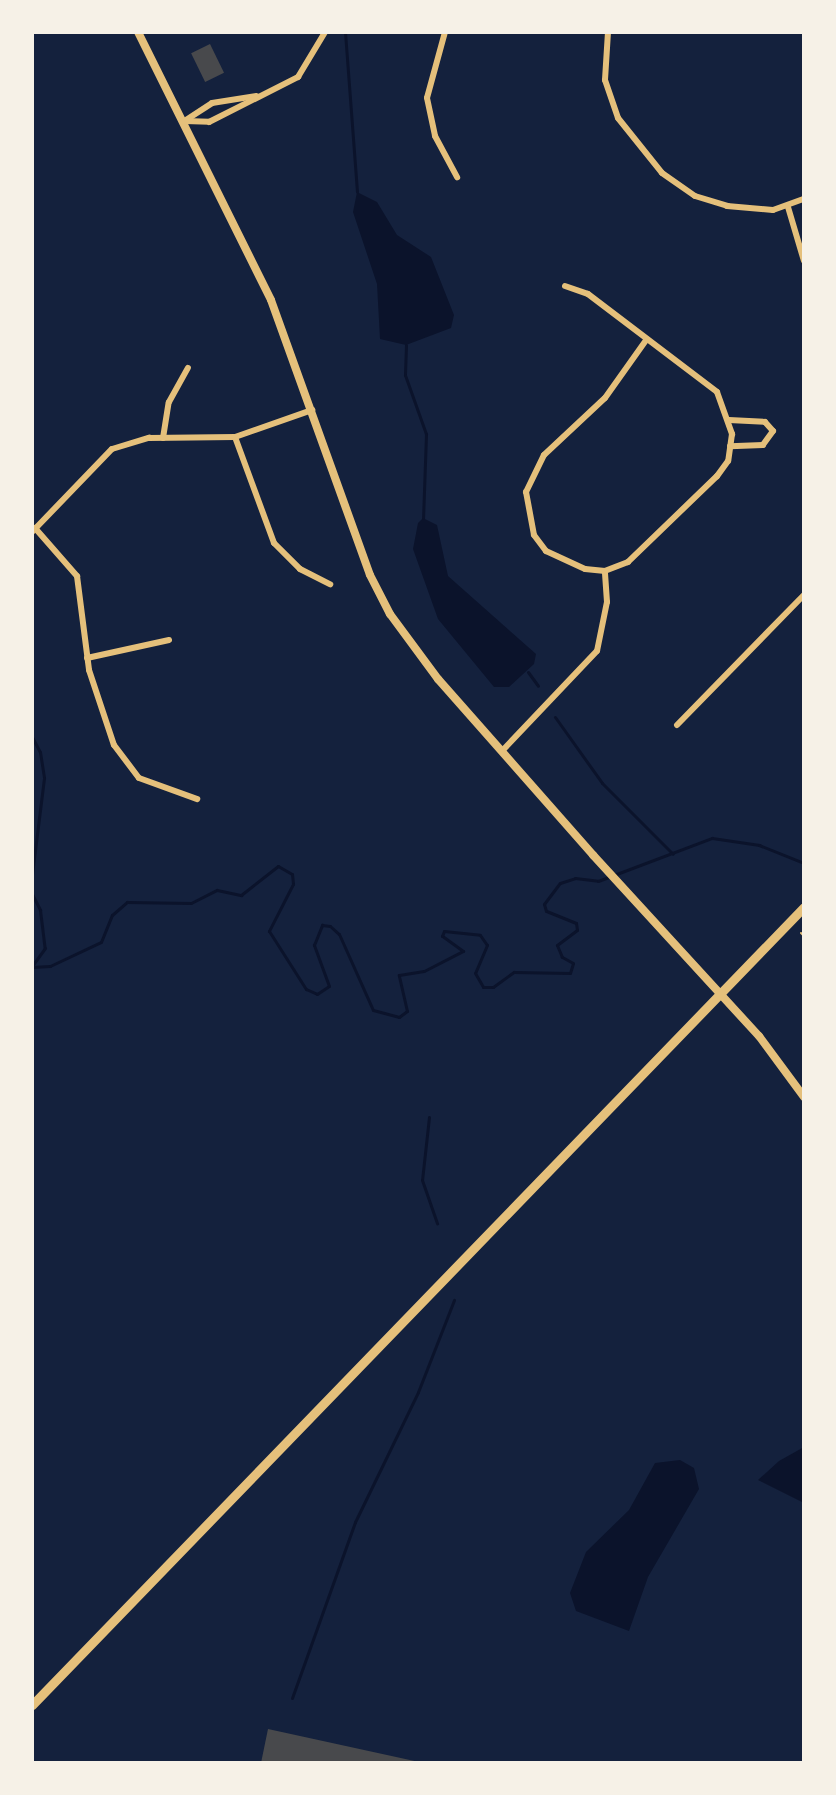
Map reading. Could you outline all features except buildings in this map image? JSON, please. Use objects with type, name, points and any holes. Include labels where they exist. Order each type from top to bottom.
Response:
[{"type":"main road","points":[[32,1705],[723,995],[804,907]]},
{"type":"street","points":[[138,32],[185,121],[271,300],[370,575],[390,614],[502,751],[622,888],[723,995],[804,1097]]},
{"type":"street","points":[[185,121],[209,122],[298,77],[325,32]]},
{"type":"street","points":[[445,32],[427,98],[435,136],[457,177]]},
{"type":"street","points":[[608,32],[605,80],[618,118],[646,159],[679,187],[709,201],[742,208],[788,207],[804,199]]},
{"type":"street","points":[[185,121],[212,103],[256,96]]},
{"type":"street","points":[[788,207],[804,261]]},
{"type":"street","points":[[565,286],[588,294],[717,392],[729,420],[730,446],[717,476],[628,562],[605,571],[585,569],[546,551],[527,515],[526,492],[544,455],[605,398],[647,339]]},
{"type":"street","points":[[163,438],[169,402],[188,368]]},
{"type":"street","points":[[197,799],[150,784],[132,771],[114,745],[87,658],[77,576],[34,530],[112,449],[163,438],[235,437],[312,410]]},
{"type":"street","points":[[729,420],[765,422],[773,431],[763,445],[730,446]]},
{"type":"street","points":[[235,437],[274,543],[300,569],[330,584]]},
{"type":"street","points":[[502,751],[597,651],[607,602],[605,571]]},
{"type":"street","points":[[677,725],[804,595]]},
{"type":"street","points":[[87,658],[169,640]]},
{"type":"water","points":[[357,192],[377,202],[397,235],[431,257],[454,315],[451,328],[406,345],[380,339],[377,284],[353,212]]},
{"type":"water","points":[[423,518],[437,525],[448,576],[536,654],[534,664],[509,687],[494,687],[438,619],[413,549],[418,523]]},
{"type":"water","points":[[804,1447],[804,1503],[758,1480],[779,1461]]},
{"type":"water","points":[[680,1460],[694,1468],[699,1489],[648,1577],[629,1631],[576,1611],[570,1593],[586,1552],[629,1510],[655,1463]]},
{"type":"waterway","points":[[345,32],[357,192]]},
{"type":"waterway","points":[[406,345],[405,375],[426,434],[423,518]]},
{"type":"waterway","points":[[528,672],[538,686]]},
{"type":"waterway","points":[[555,717],[602,783],[673,854]]},
{"type":"waterway","points":[[32,737],[40,752],[44,778],[32,874]]},
{"type":"waterway","points":[[32,967],[50,966],[101,942],[112,915],[127,902],[191,903],[217,890],[241,895],[278,866],[292,874],[293,884],[269,931],[306,989],[317,994],[329,986],[314,945],[322,925],[330,926],[339,934],[373,1010],[399,1017],[407,1011],[399,975],[424,971],[463,951],[442,936],[444,931],[480,935],[487,945],[475,973],[483,987],[493,987],[514,972],[570,973],[573,963],[562,957],[557,945],[577,930],[576,923],[546,911],[544,904],[560,883],[575,878],[598,881],[712,838],[759,845],[804,863]]},
{"type":"waterway","points":[[32,894],[40,910],[45,948],[32,966]]},
{"type":"waterway","points":[[429,1117],[422,1180],[437,1223]]},
{"type":"waterway","points":[[292,1698],[355,1522],[418,1392],[454,1300]]}]
